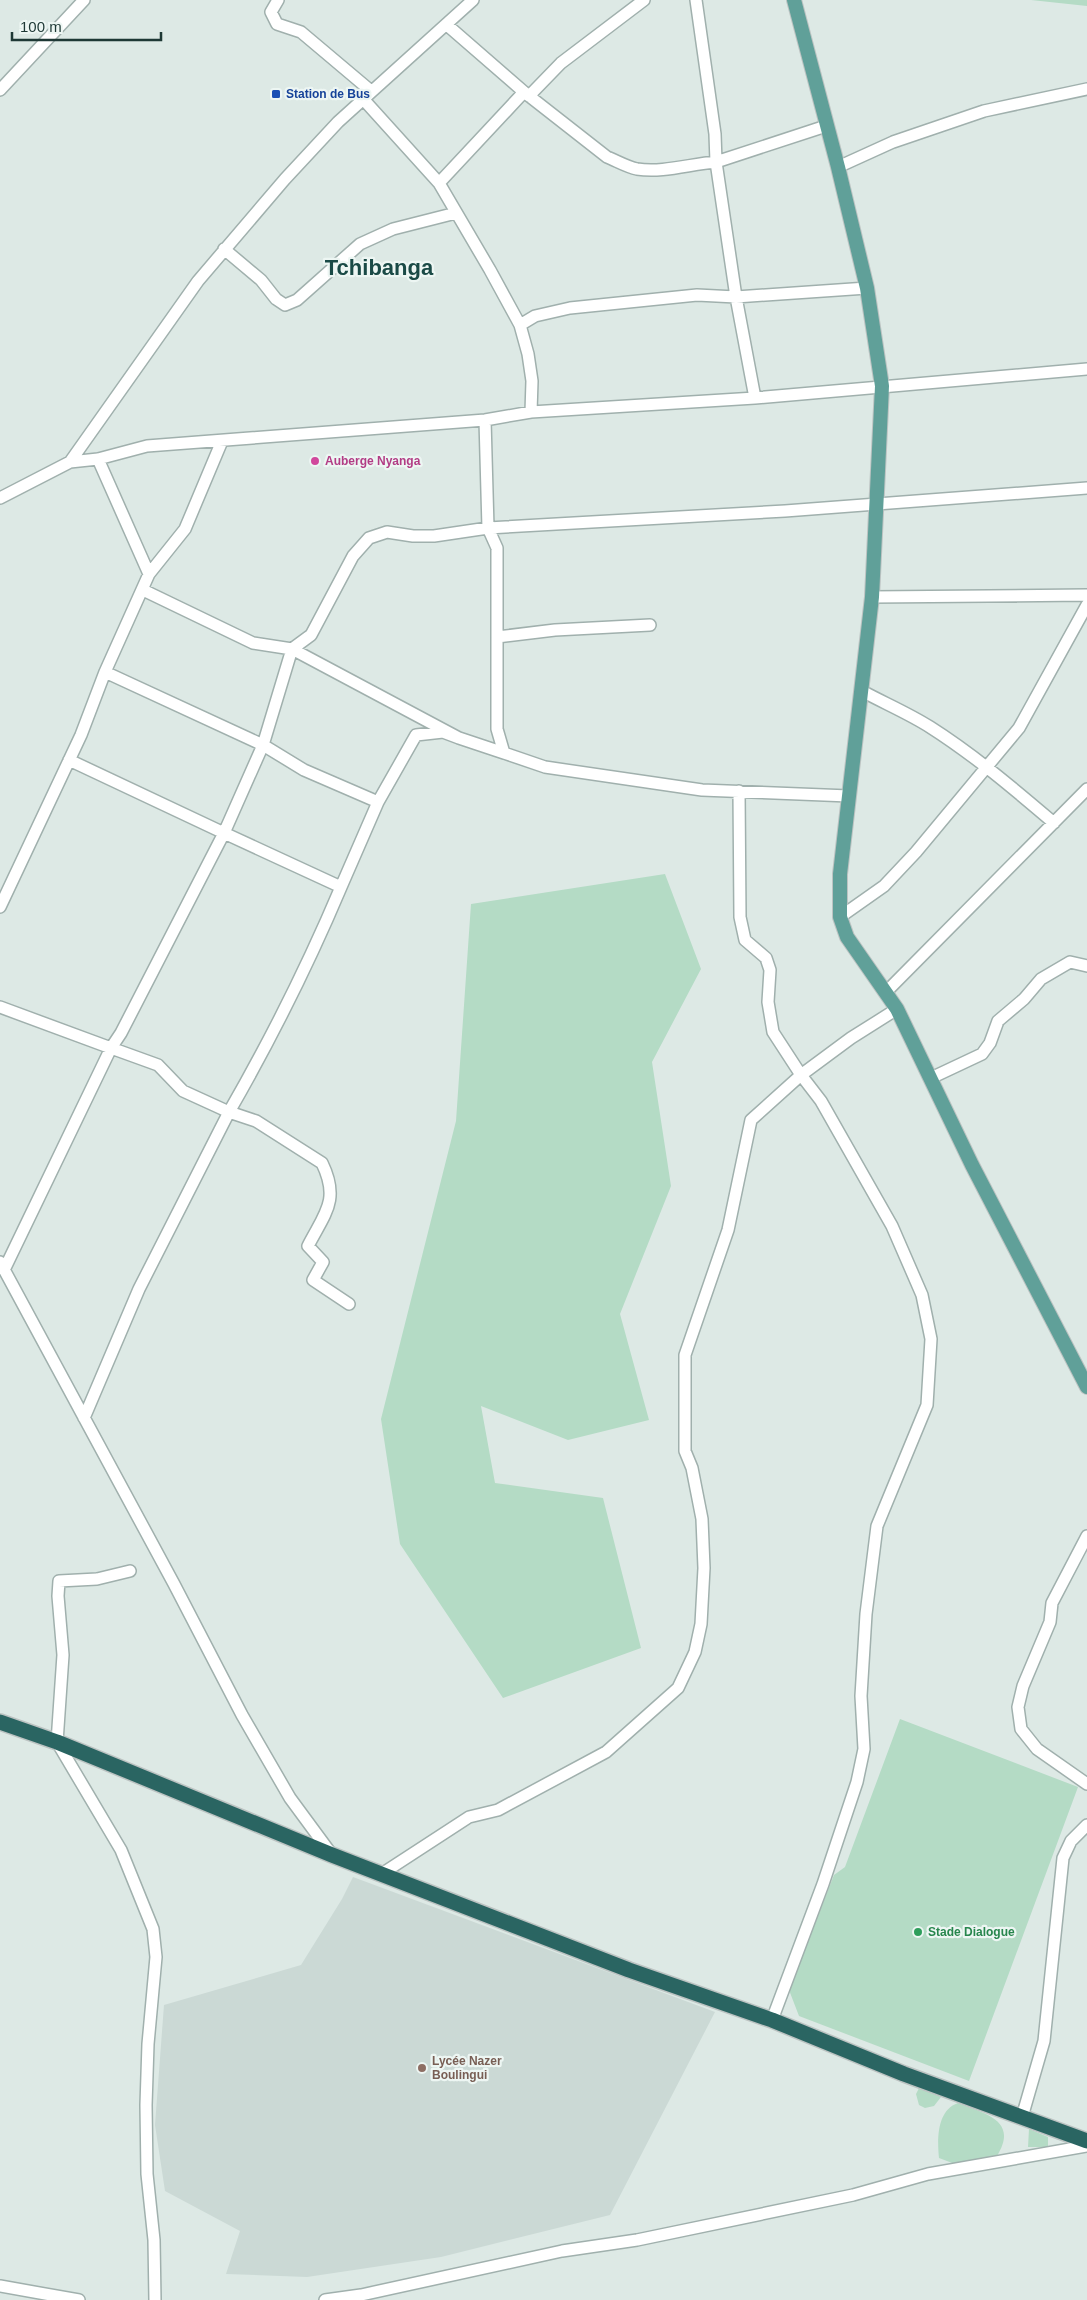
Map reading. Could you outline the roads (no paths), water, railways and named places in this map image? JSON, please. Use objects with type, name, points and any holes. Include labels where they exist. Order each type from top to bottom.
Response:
[{"type":"highway","points":[[0,1722],[57,1742],[332,1855],[383,1873],[630,1970],[772,2020],[904,2074],[1087,2141]]},
{"type":"main road","points":[[794,0],[838,167],[867,288],[882,386],[872,597],[840,874],[840,917],[847,937],[897,1009],[932,1078],[972,1165],[1087,1387]]},
{"type":"street","points":[[0,90],[84,0]]},
{"type":"street","points":[[278,0],[271,12],[277,24],[301,32],[368,96],[438,183],[520,325],[528,354],[532,381],[531,412]]},
{"type":"street","points":[[70,462],[198,280],[224,249],[331,129],[473,0]]},
{"type":"street","points":[[438,183],[527,94],[562,63],[644,0]]},
{"type":"street","points":[[696,0],[714,125],[716,162],[736,297],[755,398]]},
{"type":"street","points":[[447,25],[527,94],[607,157],[628,166],[654,170],[716,162],[826,126]]},
{"type":"street","points":[[838,167],[892,142],[984,112],[1087,89]]},
{"type":"street","points":[[224,249],[261,280],[276,299],[284,305],[304,294],[360,244],[393,229],[456,213]]},
{"type":"street","points":[[520,325],[535,316],[570,308],[697,295],[736,297],[867,288]]},
{"type":"street","points":[[0,498],[70,462],[98,459],[147,446],[485,420],[531,412],[755,398],[1087,369]]},
{"type":"street","points":[[485,420],[488,528],[497,548],[497,729],[504,753]]},
{"type":"street","points":[[0,907],[81,735],[104,672],[149,574],[185,529],[222,441]]},
{"type":"street","points":[[98,459],[149,574]]},
{"type":"street","points":[[332,1855],[290,1798],[242,1715],[2,1266],[110,1048],[121,1033],[224,833],[263,745],[292,649],[311,635],[353,556],[369,538],[387,532],[420,536],[488,528],[877,504],[1087,488]]},
{"type":"street","points":[[142,590],[253,643],[292,649],[460,738]]},
{"type":"street","points":[[872,597],[1087,595]]},
{"type":"street","points":[[840,917],[884,886],[916,852],[1018,728],[1087,605]]},
{"type":"street","points":[[497,636],[555,630],[650,625]]},
{"type":"street","points":[[104,672],[263,745],[304,770],[378,802]]},
{"type":"street","points":[[862,691],[927,725],[987,766],[1054,823]]},
{"type":"street","points":[[84,1418],[139,1289],[229,1112],[294,994],[378,802],[416,735],[443,732],[545,767],[702,790],[739,790],[849,796]]},
{"type":"street","points":[[69,760],[341,887]]},
{"type":"street","points":[[886,992],[1087,789]]},
{"type":"street","points":[[739,790],[740,916],[744,940],[766,958],[770,970],[768,1002],[773,1032],[800,1075],[821,1101],[892,1226],[922,1295],[930,1339],[927,1405],[877,1526],[866,1614],[861,1696],[864,1749],[857,1782],[823,1884],[772,2020]]},
{"type":"street","points":[[932,1078],[982,1054],[990,1043],[998,1021],[1024,999],[1041,979],[1070,962],[1087,966]]},
{"type":"street","points":[[0,1007],[158,1065],[183,1091],[229,1112],[256,1121],[322,1163],[328,1174],[332,1198],[308,1246],[323,1262],[313,1280],[349,1304]]},
{"type":"street","points":[[383,1873],[469,1817],[498,1810],[606,1752],[678,1688],[695,1652],[701,1624],[704,1568],[702,1519],[692,1468],[686,1451],[685,1355],[728,1230],[751,1120],[800,1075],[844,1042],[897,1009]]},
{"type":"street","points":[[1087,1536],[1052,1603],[1050,1622],[1023,1686],[1018,1707],[1021,1729],[1037,1749],[1087,1784]]},
{"type":"street","points":[[130,1571],[97,1579],[59,1581],[58,1596],[63,1655],[57,1742],[121,1850],[153,1928],[156,1957],[148,2044],[146,2105],[147,2174],[154,2240],[155,2300]]},
{"type":"street","points":[[1022,2117],[1044,2041],[1063,1858],[1071,1841],[1087,1825]]},
{"type":"street","points":[[325,2300],[360,2295],[562,2251],[637,2240],[853,2195],[928,2174],[1087,2146]]},
{"type":"street","points":[[0,2286],[79,2300]]},
{"type":"place","name":"Station de Bus","points":[[276,94]]},
{"type":"place","name":"Auberge Nyanga","points":[[315,461]]},
{"type":"place","name":"Stade Dialogue","points":[[918,1932]]},
{"type":"place","name":"Lycée Nazer Boulingui","points":[[422,2068]]},
{"type":"district","name":"Tchibanga","points":[[379,267]]}]
